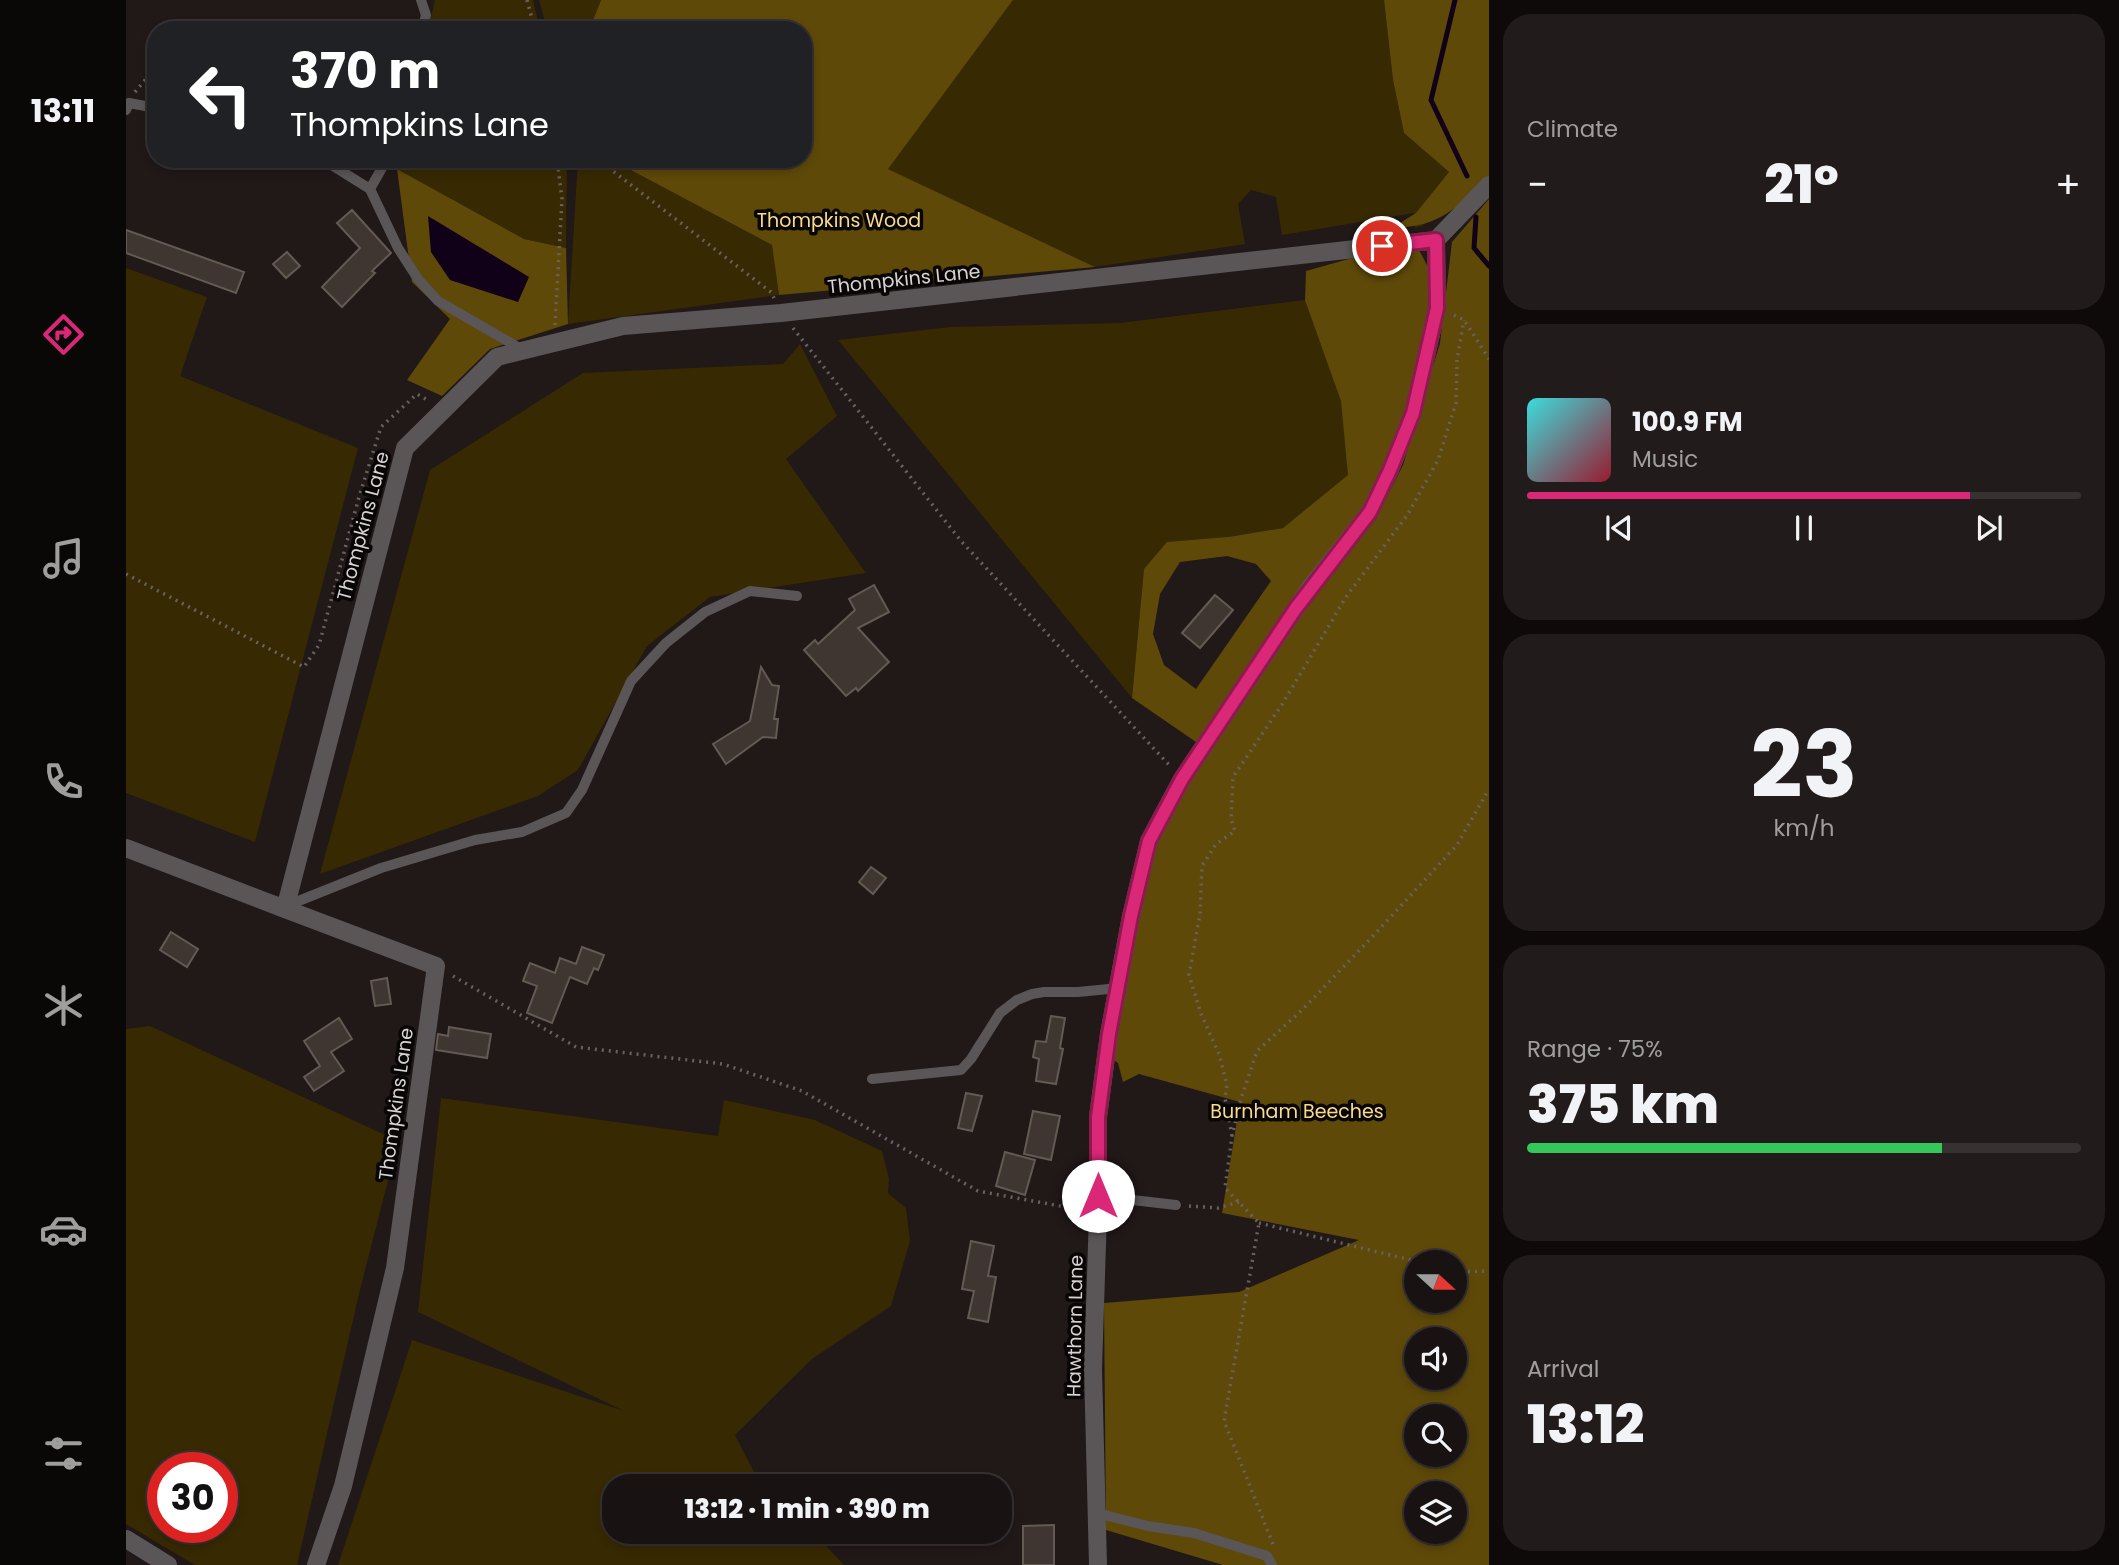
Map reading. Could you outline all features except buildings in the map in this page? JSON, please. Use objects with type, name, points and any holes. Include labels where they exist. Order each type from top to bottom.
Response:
[{"type":"street","points":[[1436,240],[1489,185]]},
{"type":"street","name":"Thompkins Lane","points":[[286,908],[405,448],[497,357],[623,326],[781,313],[1436,240]]},
{"type":"street","name":"Hawthorn Lane","points":[[1098,1565],[1093,1369],[1098,1117],[1109,1034],[1131,916],[1149,841],[1182,779],[1302,600],[1370,512],[1413,413],[1437,308],[1436,240]]},
{"type":"street","points":[[126,848],[436,966]]},
{"type":"street","name":"Thompkins Lane","points":[[316,1565],[343,1486],[395,1268],[436,966]]},
{"type":"street","points":[[126,1539],[168,1565]]},
{"type":"lane","points":[[421,0],[426,15],[424,21]]},
{"type":"lane","points":[[127,105],[147,107]]},
{"type":"lane","points":[[336,168],[370,189],[398,247],[418,279],[438,301],[523,350]]},
{"type":"lane","points":[[370,189],[382,168]]},
{"type":"lane","points":[[286,908],[381,868],[475,840],[522,832],[566,813],[582,790],[631,681],[666,643],[705,612],[750,591],[797,596]]},
{"type":"lane","points":[[872,1079],[961,1070],[1000,1013],[1032,994],[1119,989]]},
{"type":"lane","points":[[1098,1204],[1176,1205]]},
{"type":"lane","points":[[1097,1513],[1148,1526],[1194,1533],[1267,1556],[1272,1565]]},
{"type":"path","points":[[527,0],[533,21]]},
{"type":"path","points":[[127,105],[139,84],[147,76]]},
{"type":"path","points":[[554,343],[562,199],[558,168]]},
{"type":"path","points":[[609,168],[771,292]]},
{"type":"path","points":[[1437,308],[1464,320],[1489,359]]},
{"type":"path","points":[[781,313],[961,541],[1182,779]]},
{"type":"path","points":[[1232,1136],[1225,1098],[1227,1085],[1219,1054],[1201,1014],[1189,975],[1200,914],[1202,866],[1216,844],[1235,831],[1231,819],[1233,777],[1283,703],[1346,597],[1408,514],[1438,460],[1456,403],[1457,360],[1464,320]]},
{"type":"path","points":[[126,574],[304,667],[319,645],[381,427],[417,394],[444,409]]},
{"type":"path","points":[[1404,1258],[1259,1223],[1225,1188],[1232,1136],[1257,1051],[1303,1009],[1457,845],[1489,789]]},
{"type":"path","points":[[436,966],[576,1047],[723,1064],[803,1091],[978,1191],[1098,1204]]},
{"type":"path","points":[[1176,1205],[1218,1209],[1239,1202]]},
{"type":"path","points":[[1259,1223],[1224,1421],[1278,1554]]},
{"type":"path","points":[[1467,1272],[1489,1271]]},
{"type":"shaded area","points":[[435,0],[533,0],[538,21],[430,21]]},
{"type":"shaded area","points":[[539,0],[601,0],[593,21],[545,21]]},
{"type":"shaded area","points":[[1013,0],[1384,0],[1393,80],[1404,133],[1449,172],[1418,211],[1460,173],[1489,0],[1489,177],[1422,226],[1415,228],[1414,213],[1282,235],[1276,197],[1251,190],[1238,204],[1245,244],[1095,267],[887,169]]},
{"type":"shaded area","points":[[567,168],[566,248],[524,239],[397,169]]},
{"type":"shaded area","points":[[577,168],[627,168],[772,245],[779,295],[568,324]]},
{"type":"shaded area","points":[[428,216],[529,277],[518,302],[450,280],[431,252]]},
{"type":"shaded area","points":[[126,268],[207,297],[180,376],[358,448],[255,842],[126,793]]},
{"type":"shaded area","points":[[1312,289],[1383,472],[1344,479],[1283,528],[1228,537],[1144,570],[1132,698],[838,340],[950,327],[1120,323],[1305,300]]},
{"type":"shaded area","points":[[800,344],[837,416],[786,459],[866,573],[710,597],[647,646],[578,770],[538,796],[320,874],[430,470],[583,373],[783,364]]},
{"type":"shaded area","points":[[150,1026],[398,1141],[359,1294],[297,1565],[195,1565],[158,1543],[238,1543],[238,1452],[147,1452],[147,1536],[126,1524],[126,1029]]},
{"type":"shaded area","points":[[441,1098],[718,1136],[724,1100],[815,1120],[882,1151],[889,1179],[888,1193],[906,1208],[910,1241],[891,1306],[812,1359],[735,1435],[756,1474],[602,1474],[602,1544],[824,1544],[844,1565],[338,1565],[412,1340],[624,1411],[418,1312]]},
{"type":"green space","name":"Thompkins Wood","points":[[601,0],[1013,0],[888,169],[1095,267],[779,295],[772,245],[627,168],[812,168],[812,21],[593,21]]},
{"type":"green space","points":[[1384,0],[1489,0],[1489,177],[1446,214],[1436,220],[1409,227],[1392,228],[1416,213],[1449,172],[1404,133],[1393,80]]},
{"type":"green space","points":[[397,169],[524,239],[566,248],[568,324],[490,349],[442,396],[407,380],[450,319],[412,282]]},
{"type":"green space","name":"Burnham Beeches","points":[[1489,199],[1489,1565],[1223,1565],[1106,1530],[1104,1303],[1239,1292],[1359,1240],[1222,1213],[1240,1102],[1139,1074],[1123,1082],[1118,1063],[1111,1058],[1145,868],[1190,778],[1308,604],[1376,519],[1403,465],[1440,343],[1452,242]]},
{"type":"green space","points":[[1418,248],[1429,269],[1431,293],[1421,366],[1383,472],[1361,514],[1196,742],[1132,698],[1144,569],[1167,542],[1228,537],[1283,528],[1348,475],[1341,401],[1305,300],[1306,271],[1363,255]],"holes":[[[1227,556],[1256,564],[1271,581],[1196,689],[1164,665],[1153,634],[1160,594],[1180,562]]]},
{"type":"waterway","points":[[1455,0],[1431,100],[1467,176]]},
{"type":"waterway","points":[[1476,217],[1474,248],[1489,266]]},
{"type":"route","points":[[1098,1196],[1098,1117],[1109,1034],[1131,916],[1149,841],[1182,779],[1258,662],[1309,589],[1370,512],[1413,413],[1437,308],[1436,240],[1382,246]]}]
